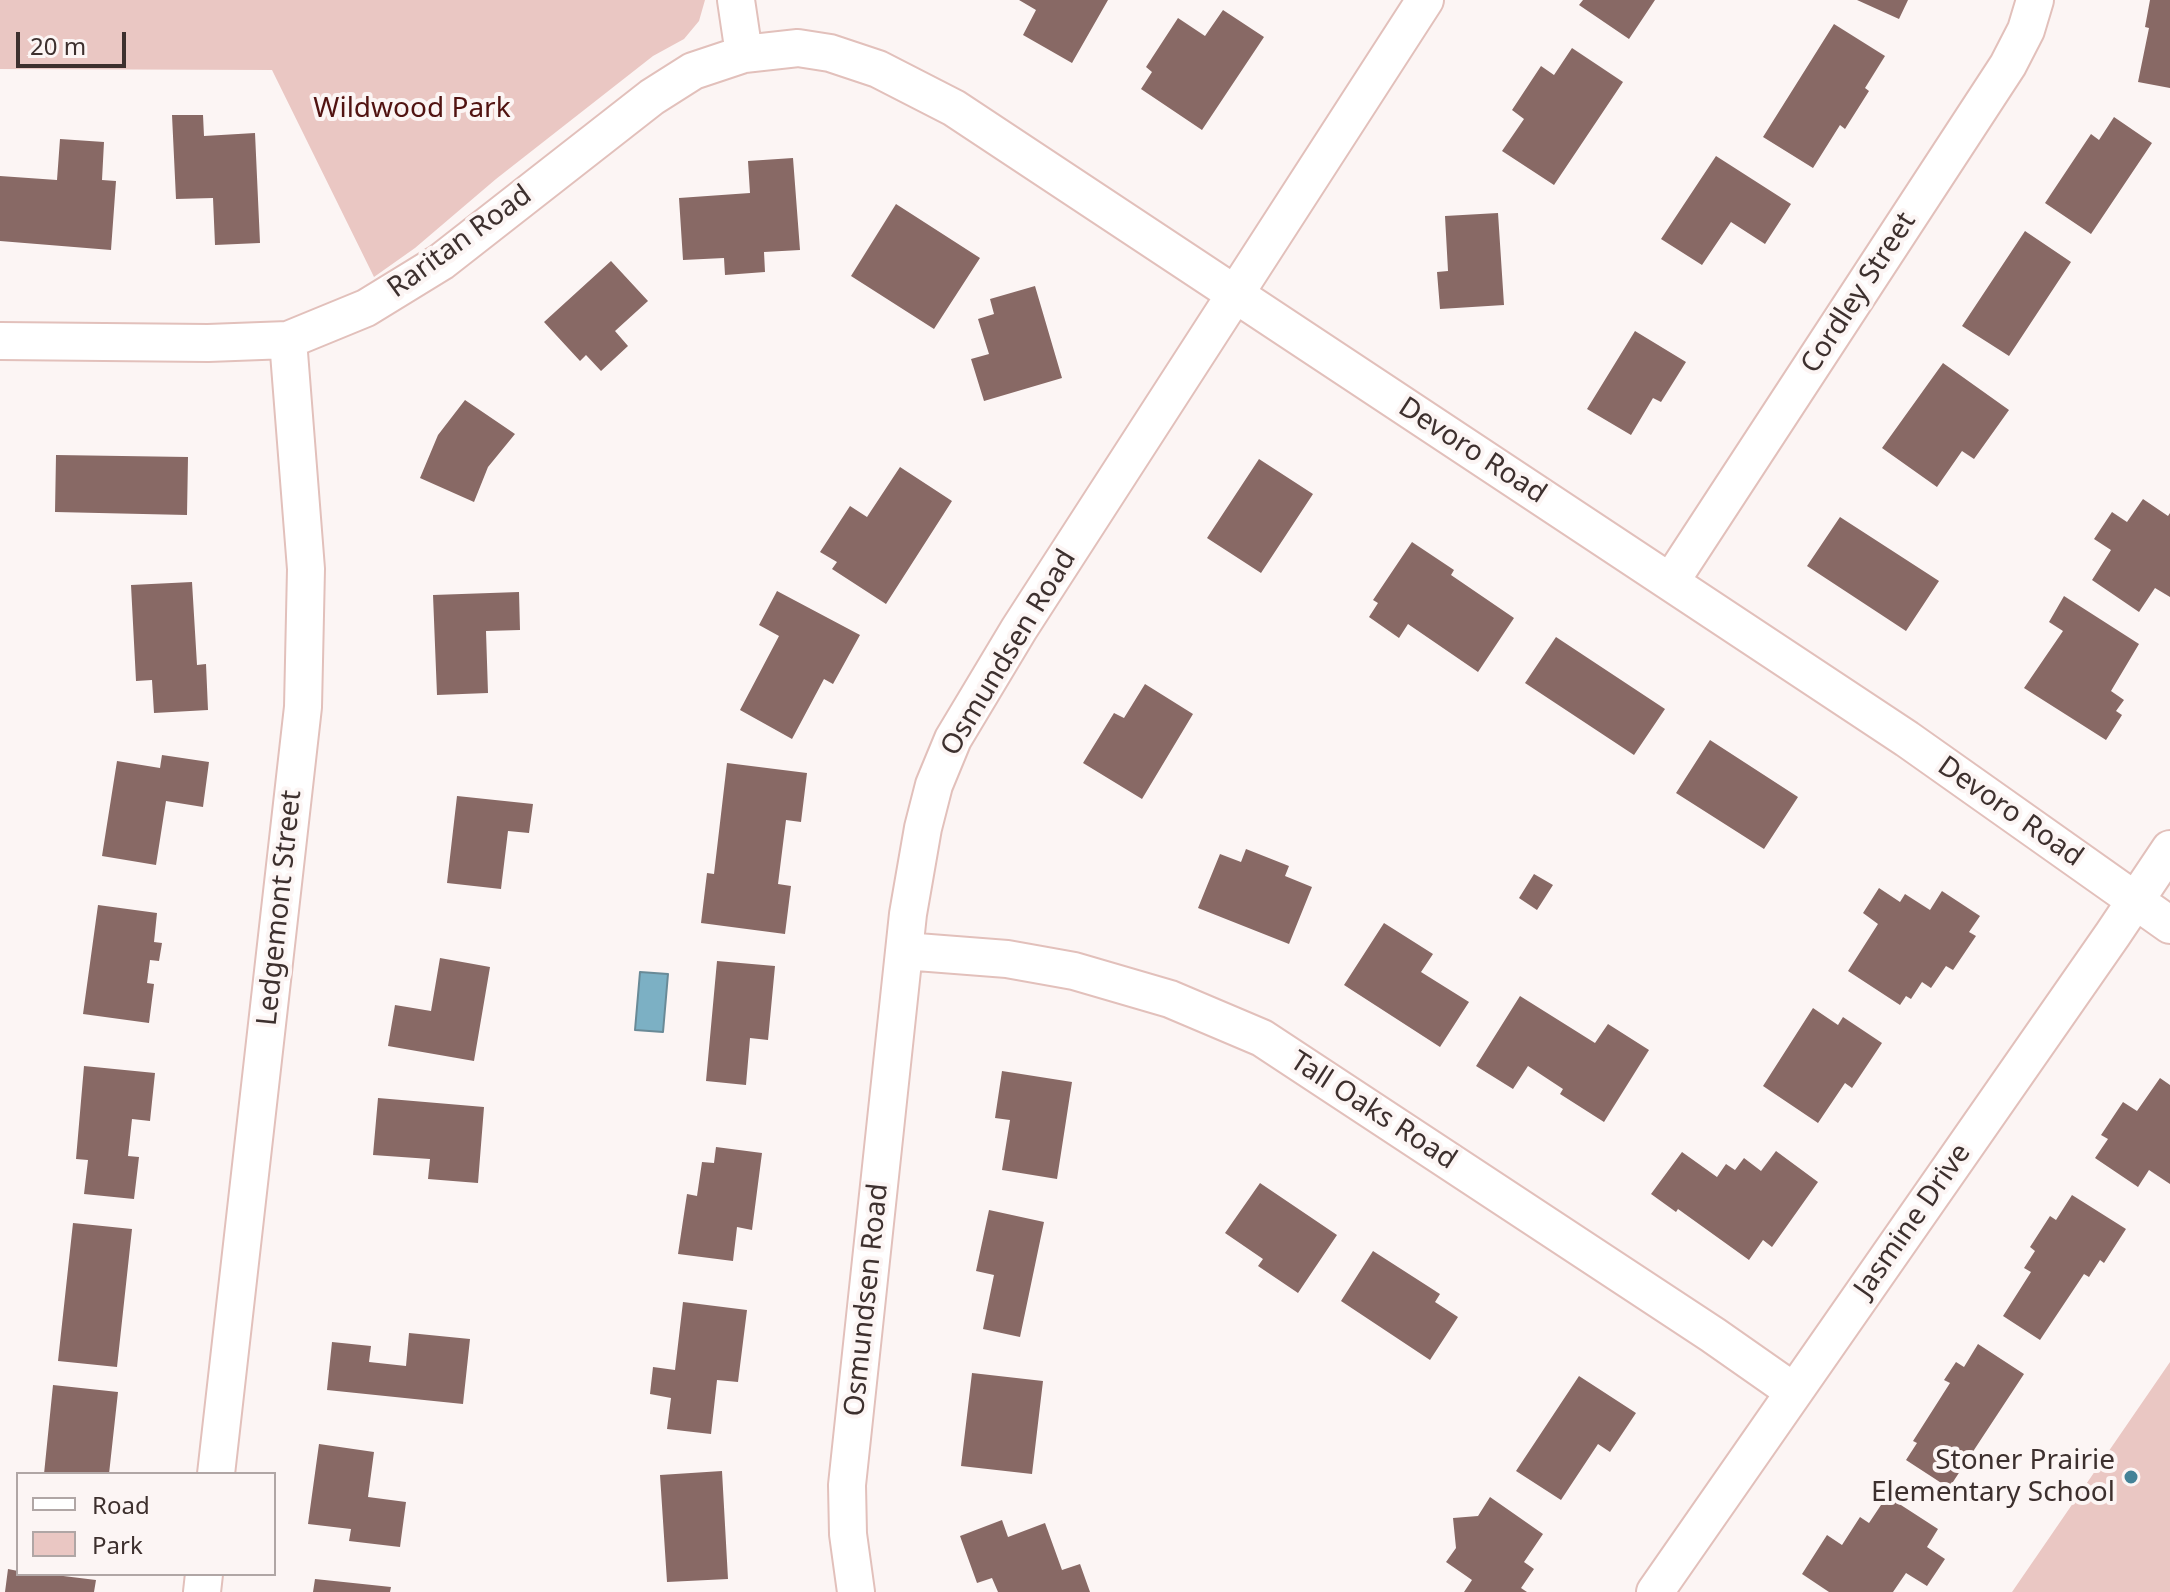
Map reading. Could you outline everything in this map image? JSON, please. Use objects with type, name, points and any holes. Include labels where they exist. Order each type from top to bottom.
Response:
[{"type":"street","points":[[736,0],[744,54]]},
{"type":"street","name":"Osmundsen Road","points":[[856,1592],[848,1534],[847,1485],[904,951],[923,828],[934,785],[953,739],[1019,629],[1425,0]]},
{"type":"street","name":"Cordley Street","points":[[1671,581],[2008,65],[2026,30],[2035,0]]},
{"type":"street","name":"Devoro Road","points":[[744,54],[798,48],[830,53],[878,69],[954,108],[1907,739],[2170,925]]},
{"type":"street","name":"Raritan Road","points":[[0,341],[208,343],[288,340],[366,308],[429,270],[652,97],[693,71],[744,54]]},
{"type":"street","name":"Ledgemont Street","points":[[216,1472],[303,707],[306,569],[288,340]]},
{"type":"street","name":"Jasmine Drive","points":[[1655,1592],[2170,849]]},
{"type":"street","name":"Tall Oaks Road","points":[[904,951],[1007,959],[1074,971],[1170,999],[1262,1038],[1793,1391]]},
{"type":"green space","name":"Wildwood Park","points":[[0,0],[705,0],[699,21],[684,39],[653,56],[496,179],[415,248],[374,277],[272,70],[0,69]]},
{"type":"green space","name":"Stoner Prairie Elementary School","points":[[2170,1362],[2170,1592],[2012,1592]]},
{"type":"water","points":[[640,972],[668,974],[663,1032],[635,1030]]},
{"type":"building","points":[[1019,0],[1108,0],[1072,63],[1023,35],[1036,10]]},
{"type":"building","points":[[1583,0],[1655,0],[1629,39],[1579,5]]},
{"type":"building","points":[[1857,0],[1908,0],[1899,19]]},
{"type":"building","points":[[2150,0],[2170,0],[2170,88],[2138,82],[2149,28],[2145,27]]},
{"type":"building","points":[[1223,10],[1264,37],[1202,130],[1141,89],[1152,72],[1146,67],[1178,18],[1205,36]]},
{"type":"building","points":[[1834,24],[1885,56],[1865,88],[1869,91],[1845,129],[1840,125],[1813,168],[1763,137]]},
{"type":"building","points":[[1572,48],[1623,82],[1554,185],[1502,151],[1524,119],[1512,110],[1541,66],[1554,75]]},
{"type":"building","points":[[172,115],[203,115],[204,136],[255,133],[260,243],[215,245],[213,198],[176,199]]},
{"type":"building","points":[[2114,117],[2152,143],[2091,234],[2045,203],[2091,134],[2099,140]]},
{"type":"building","points":[[60,139],[104,142],[102,180],[116,181],[111,250],[0,241],[0,176],[57,180]]},
{"type":"building","points":[[1716,156],[1791,204],[1765,244],[1731,222],[1702,265],[1661,239]]},
{"type":"building","points":[[793,158],[800,250],[764,252],[765,272],[725,275],[724,258],[683,260],[679,198],[750,193],[748,161]]},
{"type":"building","points":[[896,204],[980,258],[934,329],[851,276]]},
{"type":"building","points":[[1498,213],[1504,305],[1440,309],[1437,272],[1448,271],[1445,216]]},
{"type":"building","points":[[2025,231],[2071,262],[2009,356],[1962,326]]},
{"type":"building","points":[[611,261],[648,301],[615,331],[628,346],[601,371],[586,355],[580,361],[544,322]]},
{"type":"building","points":[[1035,286],[1062,378],[984,401],[971,359],[989,354],[978,319],[994,314],[990,299]]},
{"type":"building","points":[[1635,331],[1686,362],[1661,402],[1653,398],[1631,435],[1587,409]]},
{"type":"building","points":[[1943,363],[2009,410],[1974,459],[1962,451],[1937,487],[1882,448]]},
{"type":"building","points":[[465,400],[515,434],[488,467],[474,502],[420,478],[438,435]]},
{"type":"building","points":[[56,455],[188,457],[187,515],[55,512]]},
{"type":"building","points":[[1259,459],[1313,494],[1261,573],[1207,538]]},
{"type":"building","points":[[900,467],[952,501],[886,604],[832,569],[837,562],[820,552],[850,506],[867,517]]},
{"type":"building","points":[[2143,499],[2168,516],[2170,513],[2170,597],[2155,588],[2139,612],[2092,580],[2111,550],[2094,539],[2112,512],[2127,522]]},
{"type":"building","points":[[1840,517],[1939,581],[1906,631],[1807,566]]},
{"type":"building","points":[[1412,542],[1454,570],[1451,575],[1514,618],[1478,672],[1408,624],[1399,638],[1369,617],[1378,603],[1373,600]]},
{"type":"building","points":[[192,582],[197,665],[206,664],[208,710],[154,713],[152,680],[136,681],[131,585]]},
{"type":"building","points":[[777,591],[860,635],[833,684],[824,679],[792,739],[740,710],[779,636],[759,625]]},
{"type":"building","points":[[519,592],[520,630],[486,631],[488,693],[437,695],[433,595]]},
{"type":"building","points":[[2064,596],[2139,644],[2111,691],[2124,700],[2116,711],[2122,715],[2106,740],[2024,688],[2063,631],[2049,622]]},
{"type":"building","points":[[1556,637],[1665,709],[1634,755],[1525,683]]},
{"type":"building","points":[[1145,684],[1193,714],[1142,799],[1083,763],[1114,713],[1124,718]]},
{"type":"building","points":[[1710,740],[1798,797],[1764,849],[1676,793]]},
{"type":"building","points":[[162,755],[209,762],[203,807],[166,801],[156,865],[102,856],[117,761],[160,768]]},
{"type":"building","points":[[727,763],[807,773],[801,822],[786,820],[778,884],[791,886],[785,934],[701,923],[707,873],[714,874]]},
{"type":"building","points":[[457,796],[533,804],[529,833],[508,831],[501,889],[447,883]]},
{"type":"building","points":[[1246,849],[1289,866],[1285,876],[1312,887],[1289,944],[1198,908],[1220,854],[1241,862]]},
{"type":"building","points":[[1534,874],[1553,885],[1537,910],[1519,898]]},
{"type":"building","points":[[1879,888],[1900,902],[1905,894],[1930,910],[1942,891],[1980,916],[1969,932],[1976,936],[1953,970],[1946,966],[1931,988],[1922,982],[1911,999],[1906,996],[1900,1005],[1848,971],[1878,924],[1863,913]]},
{"type":"building","points":[[98,905],[157,913],[154,942],[162,943],[159,961],[150,960],[147,983],[154,984],[149,1023],[83,1014]]},
{"type":"building","points":[[1384,923],[1433,954],[1421,972],[1469,1002],[1440,1047],[1344,985]]},
{"type":"building","points":[[440,958],[490,967],[474,1061],[388,1046],[395,1005],[431,1011]]},
{"type":"building","points":[[717,961],[775,966],[768,1040],[750,1038],[746,1085],[706,1081]]},
{"type":"building","points":[[1520,996],[1595,1043],[1608,1024],[1649,1050],[1604,1122],[1560,1094],[1563,1089],[1528,1066],[1513,1089],[1476,1066]]},
{"type":"building","points":[[1813,1008],[1838,1025],[1843,1017],[1882,1043],[1852,1088],[1845,1083],[1818,1123],[1763,1086]]},
{"type":"building","points":[[84,1066],[155,1073],[150,1121],[132,1119],[128,1156],[139,1157],[134,1199],[84,1194],[88,1160],[76,1159]]},
{"type":"building","points":[[1002,1071],[1072,1082],[1057,1179],[1002,1170],[1010,1120],[995,1118]]},
{"type":"building","points":[[2160,1078],[2170,1085],[2170,1184],[2149,1170],[2138,1187],[2095,1158],[2108,1139],[2101,1135],[2123,1102],[2137,1111]]},
{"type":"building","points":[[378,1098],[484,1107],[478,1183],[428,1179],[430,1159],[373,1155]]},
{"type":"building","points":[[716,1147],[762,1153],[752,1230],[737,1227],[733,1261],[678,1254],[687,1194],[697,1196],[702,1162],[714,1163]]},
{"type":"building","points":[[1776,1151],[1818,1182],[1772,1247],[1763,1240],[1749,1260],[1678,1209],[1676,1212],[1651,1194],[1682,1152],[1717,1177],[1726,1164],[1735,1170],[1744,1158],[1761,1171]]},
{"type":"building","points":[[1260,1183],[1337,1235],[1298,1293],[1258,1266],[1263,1259],[1225,1233]]},
{"type":"building","points":[[2072,1195],[2126,1229],[2104,1263],[2100,1260],[2089,1277],[2084,1274],[2040,1340],[2003,1316],[2031,1272],[2024,1268],[2035,1251],[2030,1247],[2050,1216],[2056,1220]]},
{"type":"building","points":[[989,1210],[1044,1222],[1020,1337],[983,1329],[994,1275],[976,1271]]},
{"type":"building","points":[[73,1223],[132,1229],[117,1367],[58,1361]]},
{"type":"building","points":[[1373,1251],[1440,1294],[1435,1302],[1458,1317],[1430,1360],[1341,1301]]},
{"type":"building","points":[[683,1302],[747,1310],[738,1382],[717,1380],[711,1434],[667,1429],[671,1398],[650,1394],[653,1367],[675,1370]]},
{"type":"building","points":[[409,1333],[470,1339],[463,1404],[327,1390],[332,1342],[371,1346],[369,1362],[406,1366]]},
{"type":"building","points":[[1978,1344],[2024,1374],[1949,1488],[1906,1460],[1917,1443],[1913,1441],[1950,1383],[1944,1380],[1956,1362],[1964,1367]]},
{"type":"building","points":[[972,1373],[1043,1381],[1032,1474],[961,1466]]},
{"type":"building","points":[[1579,1376],[1636,1413],[1610,1452],[1598,1444],[1561,1500],[1516,1471]]},
{"type":"building","points":[[53,1385],[118,1392],[109,1472],[44,1472]]},
{"type":"building","points":[[319,1444],[374,1452],[368,1497],[406,1502],[400,1547],[349,1541],[351,1529],[308,1524]]},
{"type":"building","points":[[722,1471],[728,1579],[667,1582],[660,1475]]},
{"type":"building","points":[[1887,1496],[1938,1529],[1927,1547],[1945,1559],[1927,1586],[1906,1573],[1893,1592],[1829,1592],[1802,1574],[1827,1535],[1842,1545],[1860,1517],[1869,1523]]},
{"type":"building","points":[[1490,1497],[1543,1534],[1524,1562],[1534,1569],[1521,1588],[1527,1592],[1464,1592],[1472,1580],[1446,1562],[1456,1548],[1453,1518],[1478,1516]]},
{"type":"building","points":[[1002,1520],[1008,1537],[1045,1523],[1062,1570],[1080,1564],[1090,1592],[998,1592],[992,1578],[977,1583],[960,1536]]},
{"type":"building","points":[[8,1569],[16,1571],[16,1576],[96,1580],[94,1592],[5,1592]]},
{"type":"building","points":[[315,1579],[391,1587],[390,1592],[313,1592]]},
{"type":"place","name":"Stoner Prairie Elementary School","points":[[2131,1477]]}]
